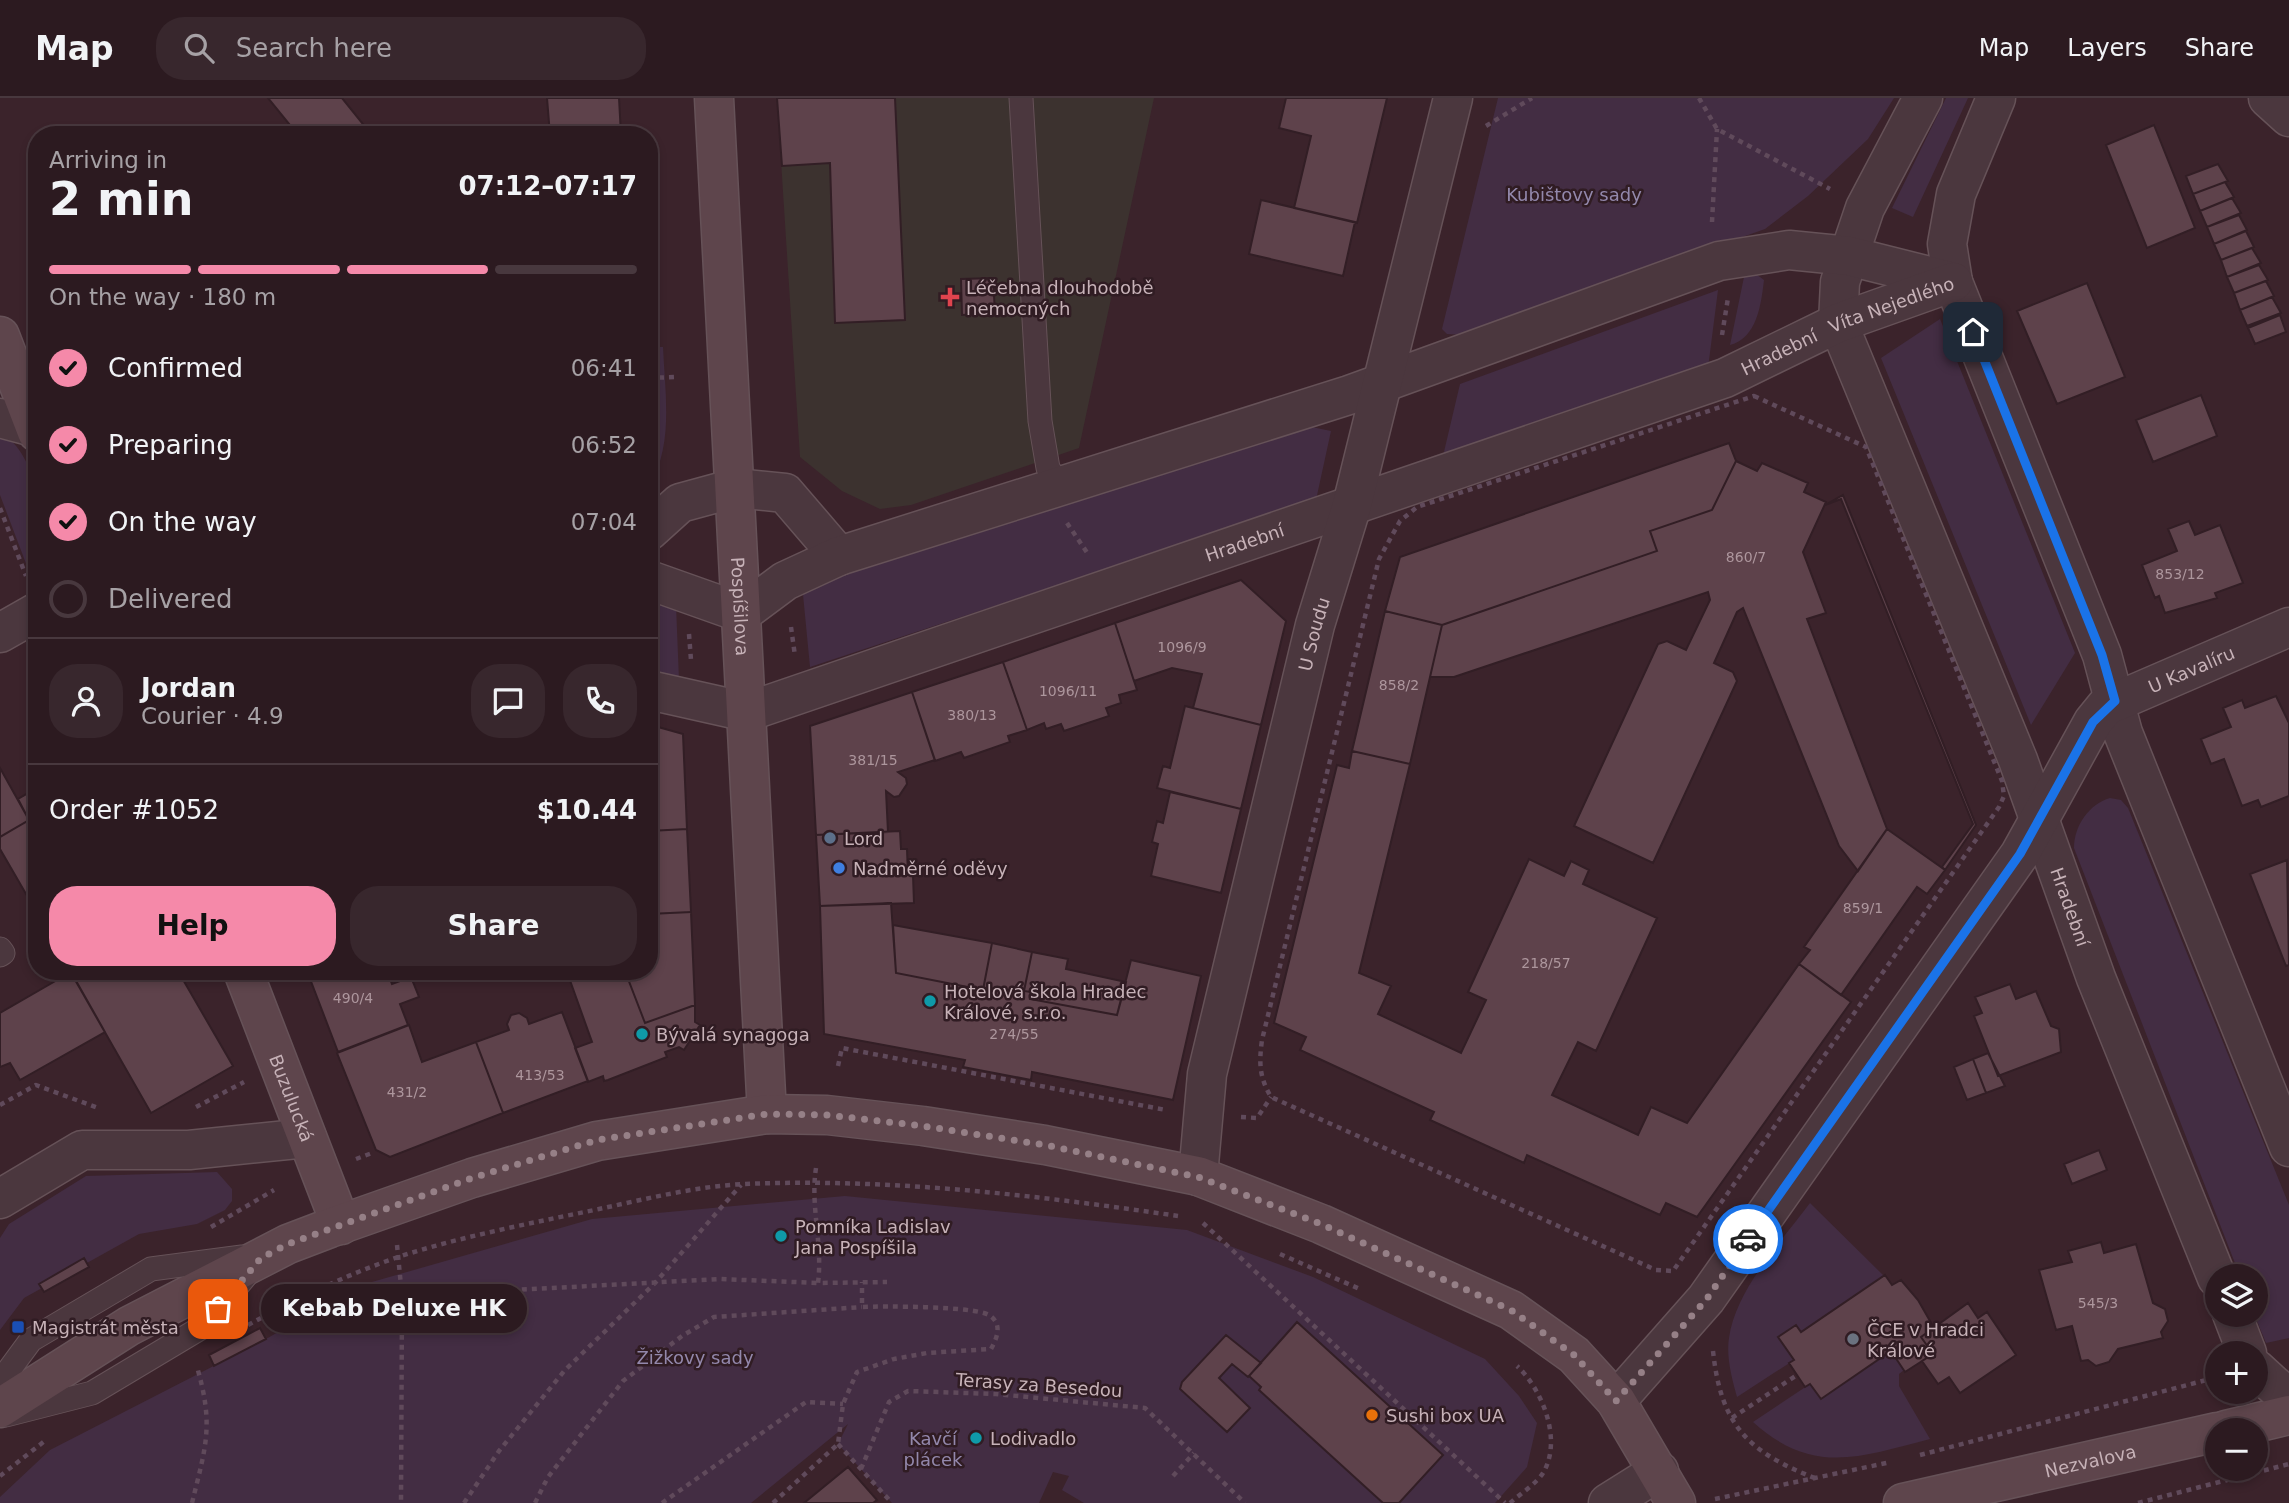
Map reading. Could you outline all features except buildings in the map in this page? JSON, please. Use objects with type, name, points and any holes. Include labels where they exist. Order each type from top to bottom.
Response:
[{"type":"street","name":"Pospíšilova","points":[[714,98],[767,1114]]},
{"type":"street","name":"U Soudu","points":[[1198,1177],[1207,1074],[1315,625],[1352,505],[1453,98]]},
{"type":"street","name":"Víta Nejedlého","points":[[1923,98],[1865,208],[1840,282],[1838,323],[1953,282],[1947,243],[1956,194],[1996,98]]},
{"type":"street","points":[[2268,98],[2289,117]]},
{"type":"street","points":[[658,583],[742,613],[785,581],[839,556],[1382,384],[1719,261],[1789,250],[1849,256],[1953,282],[2102,655],[2123,733],[2289,1147]]},
{"type":"street","name":"Hradební","points":[[747,712],[1725,378],[1838,323],[2018,760],[2096,978],[2211,1264]]},
{"type":"street","points":[[0,336],[27,426]]},
{"type":"street","points":[[658,523],[680,503],[735,488],[785,493],[839,556]]},
{"type":"street","points":[[0,633],[28,603]]},
{"type":"street","name":"U Kavalíru","points":[[1616,1401],[1706,1300],[2020,854],[2093,722],[2115,701],[2289,627]]},
{"type":"street","points":[[658,692],[747,712]]},
{"type":"street","name":"Buzulucká","points":[[246,980],[341,1225]]},
{"type":"street","points":[[0,1408],[128,1326],[265,1256],[341,1225],[472,1178],[597,1140],[767,1114],[827,1115],[923,1126],[1045,1145],[1198,1177],[1321,1224],[1511,1310],[1574,1355],[1616,1401],[1682,1491],[1608,1503]]},
{"type":"street","points":[[0,1199],[82,1150],[189,1150],[307,1138]]},
{"type":"street","points":[[2268,1380],[2289,1399]]},
{"type":"street","points":[[2268,1420],[2289,1415]]},
{"type":"street","name":"Nezvalova","points":[[1903,1503],[1961,1497],[2205,1435]]},
{"type":"lane","points":[[1021,98],[1040,421],[1052,488]]},
{"type":"lane","points":[[0,949],[3,953],[0,955]]},
{"type":"lane","points":[[0,1382],[31,1340],[151,1269],[265,1256]]},
{"type":"lane","points":[[0,1417],[92,1393],[204,1326],[265,1256]]},
{"type":"path","points":[[1699,98],[1717,129],[1865,208]]},
{"type":"path","points":[[1711,231],[1717,129]]},
{"type":"path","points":[[1721,338],[1729,292]]},
{"type":"path","points":[[658,378],[674,377]]},
{"type":"path","points":[[1754,396],[1866,447],[2002,781],[2004,796],[1999,807],[1673,1271],[1656,1270],[1271,1097],[1262,1082],[1259,1065],[1262,1040],[1379,559],[1400,521],[1417,507],[1754,396]]},
{"type":"path","points":[[1052,488],[1111,587]]},
{"type":"path","points":[[0,508],[28,584]]},
{"type":"path","points":[[790,617],[795,658]]},
{"type":"path","points":[[689,628],[691,665]]},
{"type":"path","points":[[838,1066],[842,1048],[1202,1116],[1256,1118],[1271,1097]]},
{"type":"path","points":[[193,1109],[249,1079]]},
{"type":"path","points":[[0,1105],[36,1085],[102,1110]]},
{"type":"path","points":[[352,1160],[372,1153]]},
{"type":"path","points":[[816,1168],[814,1183],[821,1263],[818,1283]]},
{"type":"path","points":[[464,1503],[499,1451],[565,1370],[655,1283],[741,1184]]},
{"type":"path","points":[[283,1306],[353,1274],[400,1257],[527,1224],[642,1200],[741,1184],[876,1184],[1036,1198],[1185,1217]]},
{"type":"path","points":[[1224,1230],[1199,1219],[1508,1503],[1543,1474],[1552,1438],[1539,1397],[1528,1376],[1514,1364]]},
{"type":"path","points":[[397,1245],[402,1296],[401,1503]]},
{"type":"path","points":[[1275,1252],[1364,1290]]},
{"type":"path","points":[[402,1296],[720,1279],[818,1283],[887,1282]]},
{"type":"path","points":[[862,1282],[862,1307]]},
{"type":"path","points":[[535,1503],[548,1477],[623,1381],[682,1336],[714,1317],[919,1306],[988,1315],[997,1324],[998,1336],[991,1349],[927,1353],[894,1359],[857,1372],[843,1404],[838,1444],[773,1503]]},
{"type":"path","points":[[1712,1348],[1716,1380],[1742,1434],[1763,1455],[1817,1479]]},
{"type":"path","points":[[192,1503],[209,1437],[206,1398],[193,1355]]},
{"type":"path","points":[[1732,1418],[1797,1376]]},
{"type":"path","points":[[1916,1456],[2205,1380]]},
{"type":"path","name":"Terasy za Besedou","points":[[861,1469],[889,1402],[908,1391],[996,1394],[1146,1408],[1245,1503]]},
{"type":"path","points":[[662,1503],[806,1402],[843,1404]]},
{"type":"path","points":[[0,1476],[39,1444]]},
{"type":"path","points":[[838,1444],[892,1503]]},
{"type":"path","points":[[1173,1476],[1194,1453]]},
{"type":"path","points":[[1682,1491],[1817,1479],[1903,1459]]},
{"type":"path","points":[[2138,1503],[2289,1464]]},
{"type":"shaded area","name":"Léčebna dlouhodobě nemocných","points":[[777,98],[1154,98],[1079,448],[911,505],[880,509],[842,491],[800,457]]},
{"type":"green space","name":"Kubištovy sady","points":[[1498,98],[1894,98],[1868,139],[1808,196],[1765,229],[1465,335],[1447,334],[1442,329]]},
{"type":"green space","points":[[1946,98],[1968,98],[1913,217],[1892,208]]},
{"type":"green space","points":[[1756,274],[1764,280],[1756,319],[1746,335],[1730,345],[1744,277]]},
{"type":"green space","points":[[1718,290],[1708,368],[1443,456],[1460,384]]},
{"type":"green space","points":[[1940,319],[2075,653],[2031,725],[1881,358]]},
{"type":"green space","points":[[658,347],[663,347],[666,401],[662,454],[658,468]]},
{"type":"green space","points":[[1307,426],[1331,431],[1316,500],[810,667],[802,584]]},
{"type":"green space","points":[[0,431],[15,445],[28,467],[28,569],[0,495]]},
{"type":"green space","points":[[658,600],[676,605],[679,680],[658,676]]},
{"type":"green space","points":[[2110,798],[2121,800],[2128,808],[2289,1205],[2289,1338],[2265,1341],[2259,1327],[2268,1327],[2268,1264],[2235,1264],[2074,848],[2084,817],[2102,801]]},
{"type":"green space","points":[[217,1172],[232,1189],[232,1201],[225,1210],[197,1224],[139,1234],[24,1298],[0,1330],[0,1238],[9,1224],[86,1176]]},
{"type":"green space","name":"Žižkovy sady","points":[[845,1196],[1187,1230],[1313,1277],[1485,1359],[1519,1396],[1537,1423],[1527,1467],[1495,1503],[1084,1503],[1062,1490],[1069,1476],[1053,1472],[1039,1503],[892,1503],[838,1444],[848,1424],[751,1503],[0,1503],[0,1497],[50,1450],[266,1339],[358,1286],[592,1219]]},
{"type":"green space","points":[[1810,1203],[1884,1276],[1801,1332],[1796,1325],[1778,1337],[1794,1360],[1737,1397],[1728,1353],[1733,1320],[1761,1267]]},
{"type":"green space","points":[[1891,1351],[1904,1370],[1899,1374],[1899,1386],[1930,1439],[1859,1456],[1817,1456],[1796,1450],[1775,1439],[1753,1422],[1810,1384],[1821,1399]]},
{"type":"way so far","points":[[218,1309],[261,1258],[330,1228],[472,1178],[597,1140],[767,1114],[827,1115],[923,1126],[1045,1145],[1198,1177],[1321,1224],[1511,1310],[1543,1330],[1574,1355],[1616,1401],[1706,1300],[1748,1239]]},
{"type":"place","name":"Léčebna dlouhodobě nemocných","points":[[950,297]]},
{"type":"place","name":"Lord","points":[[830,838]]},
{"type":"place","name":"Nadměrné oděvy","points":[[839,868]]},
{"type":"place","name":"Hotelová škola Hradec Králové, s.r.o.","points":[[930,1001]]},
{"type":"place","name":"Bývalá synagoga","points":[[642,1034]]},
{"type":"place","name":"Pomníka Ladislav Jana Pospíšila","points":[[781,1236]]},
{"type":"place","name":"Kebab Deluxe HK","points":[[218,1309]]},
{"type":"place","name":"Magistrát města","points":[[18,1327]]},
{"type":"place","name":"ČCE v Hradci Králové","points":[[1853,1339]]},
{"type":"place","name":"Sushi box UA","points":[[1372,1415]]},
{"type":"place","name":"Lodivadlo","points":[[976,1438]]},
{"type":"route","points":[[1748,1239],[2020,854],[2093,722],[2109,702],[2115,701],[2102,655],[1973,332]]},
{"type":"park label","name":"Kavčí plácek","points":[[933,1448]]}]
